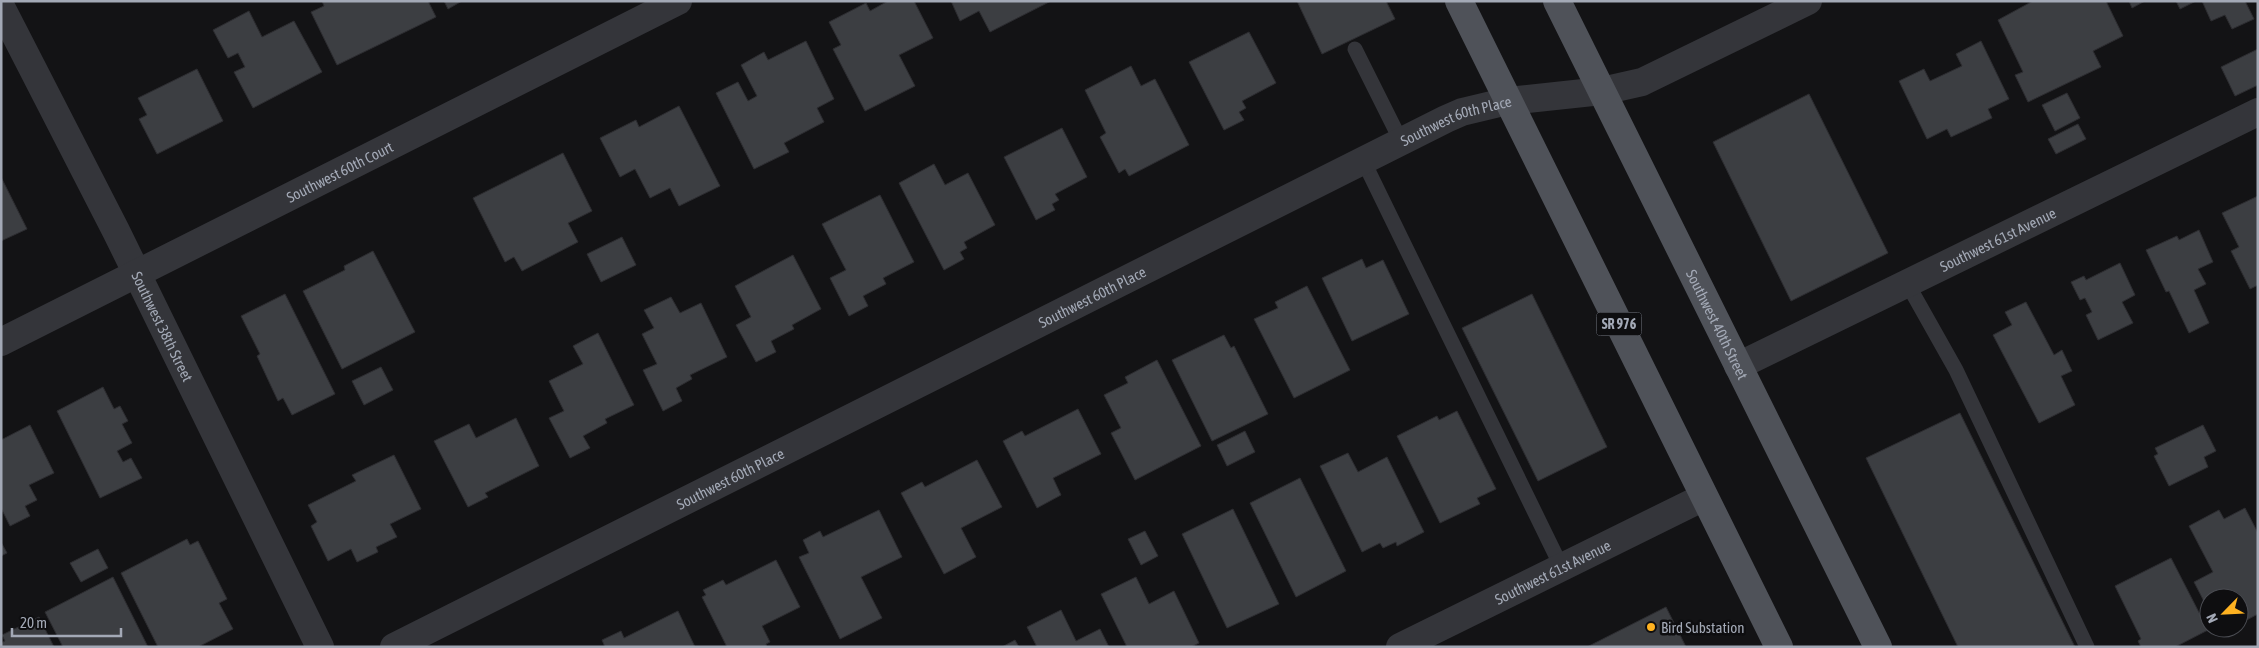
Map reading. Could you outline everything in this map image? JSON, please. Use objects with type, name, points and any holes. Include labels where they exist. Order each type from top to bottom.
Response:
[{"type":"main road","name":"SR 976","points":[[1459,1],[1779,647]]},
{"type":"main road","name":"Southwest 40th Street","points":[[1557,1],[1878,647]]},
{"type":"street","name":"Southwest 60th Court","points":[[1,342],[678,1]]},
{"type":"street","name":"Southwest 60th Place","points":[[394,647],[1462,112],[1508,101],[1602,91],[1642,82],[1795,4]]},
{"type":"street","name":"Southwest 38th Street","points":[[1,7],[137,274],[320,647]]},
{"type":"street","name":"Southwest 61st Avenue","points":[[1738,366],[2258,112]]},
{"type":"street","name":"Southwest 61st Avenue","points":[[1400,647],[1704,497]]},
{"type":"lane","points":[[1354,49],[1401,141]]},
{"type":"lane","points":[[1363,160],[1561,566]]},
{"type":"lane","points":[[1907,283],[1956,370],[2087,647]]},
{"type":"building","points":[[322,1],[428,1],[436,17],[337,65],[311,12],[324,6]]},
{"type":"building","points":[[444,1],[462,1],[448,9]]},
{"type":"building","points":[[888,1],[914,1],[933,38],[899,55],[915,86],[865,111],[833,49],[841,45],[829,22],[866,3],[870,11]]},
{"type":"building","points":[[951,1],[1051,1],[990,32],[979,11],[960,21]]},
{"type":"building","points":[[1297,1],[1386,1],[1395,19],[1322,54]]},
{"type":"building","points":[[2033,1],[2106,1],[2123,36],[2093,51],[2101,67],[2028,102],[2015,75],[2023,72],[1998,20]]},
{"type":"building","points":[[2129,1],[2145,1],[2132,8]]},
{"type":"building","points":[[2176,1],[2196,1],[2180,9]]},
{"type":"building","points":[[2202,1],[2245,1],[2254,19],[2232,29],[2225,15],[2211,21]]},
{"type":"building","points":[[249,11],[262,37],[294,21],[322,72],[253,108],[234,72],[245,67],[238,53],[228,58],[213,30]]},
{"type":"building","points":[[1249,32],[1276,83],[1242,101],[1246,108],[1239,112],[1244,120],[1224,130],[1189,62]]},
{"type":"building","points":[[806,41],[834,99],[817,108],[824,122],[784,143],[789,152],[754,169],[716,93],[738,82],[748,101],[757,96],[741,65],[764,52],[768,60]]},
{"type":"building","points":[[1981,41],[2009,99],[1988,109],[1992,118],[1951,137],[1947,129],[1927,139],[1899,81],[1924,69],[1930,81],[1962,66],[1956,54]]},
{"type":"building","points":[[2258,49],[2258,85],[2235,96],[2221,67]]},
{"type":"building","points":[[1131,66],[1141,86],[1155,79],[1189,145],[1129,176],[1125,169],[1119,173],[1100,137],[1106,133],[1085,90]]},
{"type":"building","points":[[197,69],[223,121],[157,154],[139,119],[147,115],[138,98]]},
{"type":"building","points":[[2067,93],[2080,118],[2055,131],[2042,105]]},
{"type":"building","points":[[1809,94],[1888,253],[1791,301],[1713,142]]},
{"type":"building","points":[[679,106],[720,186],[679,206],[670,188],[650,198],[635,169],[620,177],[600,138],[636,120],[639,127]]},
{"type":"building","points":[[2078,124],[2086,139],[2056,154],[2048,139]]},
{"type":"building","points":[[1062,128],[1087,177],[1055,194],[1059,200],[1052,204],[1055,210],[1036,220],[1004,157]]},
{"type":"building","points":[[563,153],[592,211],[568,223],[578,242],[522,271],[514,257],[505,262],[473,198]]},
{"type":"building","points":[[934,164],[945,185],[968,173],[995,225],[964,242],[967,248],[960,252],[964,259],[944,270],[899,183]]},
{"type":"building","points":[[1,177],[27,229],[1,241]]},
{"type":"building","points":[[880,195],[914,262],[883,278],[886,284],[863,296],[868,306],[849,316],[830,278],[846,270],[822,224]]},
{"type":"building","points":[[2258,196],[2258,285],[2250,289],[2231,251],[2239,247],[2222,213]]},
{"type":"building","points":[[2199,230],[2213,262],[2198,269],[2206,284],[2194,290],[2209,323],[2189,333],[2169,291],[2166,292],[2146,250],[2177,236],[2179,240]]},
{"type":"building","points":[[622,237],[636,265],[601,282],[587,254]]},
{"type":"building","points":[[373,251],[415,332],[342,369],[303,291],[345,270],[344,266]]},
{"type":"building","points":[[793,255],[821,309],[792,325],[794,329],[771,341],[776,352],[756,362],[736,325],[751,317],[735,286]]},
{"type":"building","points":[[1362,259],[1366,268],[1383,260],[1409,314],[1352,341],[1322,278]]},
{"type":"building","points":[[2120,263],[2135,295],[2122,302],[2133,323],[2098,340],[2086,315],[2092,312],[2085,298],[2080,300],[2071,282],[2084,276],[2086,280]]},
{"type":"building","points":[[1307,286],[1350,370],[1294,398],[1254,319],[1278,308],[1275,302]]},
{"type":"building","points":[[285,294],[335,394],[292,415],[283,398],[278,401],[257,356],[260,354],[241,316]]},
{"type":"building","points":[[1532,294],[1607,447],[1538,481],[1462,328]]},
{"type":"building","points":[[671,297],[680,313],[701,303],[727,357],[690,375],[692,379],[676,388],[682,401],[663,411],[643,370],[657,364],[642,334],[654,328],[644,310]]},
{"type":"building","points":[[2026,302],[2054,355],[2062,350],[2072,371],[2061,376],[2075,405],[2039,423],[1993,335],[2012,325],[2005,312]]},
{"type":"building","points":[[598,333],[634,405],[605,419],[607,423],[583,436],[590,448],[570,458],[549,418],[564,411],[549,381],[583,364],[573,346]]},
{"type":"building","points":[[1224,335],[1231,348],[1234,346],[1268,414],[1212,441],[1172,360]]},
{"type":"building","points":[[1157,360],[1201,446],[1135,480],[1111,433],[1121,428],[1104,395],[1128,383],[1125,377]]},
{"type":"building","points":[[381,367],[393,390],[364,405],[352,381]]},
{"type":"building","points":[[103,387],[114,409],[120,406],[128,421],[122,424],[132,443],[117,451],[123,462],[131,458],[142,478],[100,498],[57,411]]},
{"type":"building","points":[[1078,409],[1101,454],[1053,478],[1061,495],[1037,508],[1003,441],[1022,431],[1025,436]]},
{"type":"building","points":[[1457,411],[1496,489],[1477,498],[1480,504],[1440,523],[1397,436],[1437,416],[1439,420]]},
{"type":"building","points":[[1960,413],[2075,647],[1958,647],[1866,458]]},
{"type":"building","points":[[516,418],[539,466],[485,493],[488,497],[468,507],[434,441],[469,424],[476,438]]},
{"type":"building","points":[[30,425],[54,473],[29,485],[37,500],[25,506],[30,516],[10,526],[1,508],[1,440]]},
{"type":"building","points":[[2203,425],[2216,451],[2204,457],[2208,467],[2169,486],[2154,456],[2158,454],[2155,448]]},
{"type":"building","points":[[1245,431],[1255,452],[1227,466],[1217,445]]},
{"type":"building","points":[[1348,453],[1358,472],[1387,457],[1424,532],[1397,546],[1396,542],[1383,548],[1380,543],[1362,552],[1320,466]]},
{"type":"building","points":[[394,455],[421,509],[390,524],[397,537],[376,547],[378,552],[357,562],[351,549],[328,561],[311,526],[317,522],[308,505],[356,481],[352,475]]},
{"type":"building","points":[[977,460],[1002,507],[961,528],[976,557],[944,574],[901,493],[922,482],[925,487]]},
{"type":"building","points":[[1300,478],[1346,571],[1296,597],[1250,503]]},
{"type":"building","points":[[2245,508],[2258,533],[2258,614],[2249,619],[2249,588],[2199,588],[2199,592],[2194,582],[2213,572],[2189,526],[2219,510],[2224,519]]},
{"type":"building","points":[[1233,509],[1279,604],[1227,628],[1182,534]]},
{"type":"building","points":[[879,510],[902,557],[861,577],[882,618],[840,639],[799,557],[809,553],[803,540],[820,531],[823,537]]},
{"type":"building","points":[[1145,531],[1158,556],[1141,565],[1128,539]]},
{"type":"building","points":[[187,539],[190,545],[198,541],[227,599],[219,603],[233,629],[198,647],[158,647],[121,573]]},
{"type":"building","points":[[1,542],[7,553],[1,556]]},
{"type":"building","points":[[98,549],[108,568],[81,582],[70,563]]},
{"type":"building","points":[[2171,558],[2199,612],[2199,635],[2175,647],[2141,647],[2138,641],[2141,639],[2115,586]]},
{"type":"building","points":[[776,560],[800,607],[762,626],[770,642],[766,644],[767,647],[727,647],[702,597],[706,595],[703,590],[723,580],[726,585]]},
{"type":"building","points":[[113,577],[148,647],[63,647],[45,612]]},
{"type":"building","points":[[1136,577],[1149,604],[1174,591],[1199,643],[1191,647],[1127,647],[1101,594]]},
{"type":"building","name":"Bird Substation","points":[[1666,607],[1686,647],[1587,647]]},
{"type":"building","points":[[1061,610],[1076,641],[1100,629],[1109,647],[1037,647],[1027,627]]},
{"type":"building","points":[[678,611],[695,647],[605,647],[602,640],[621,631],[624,638]]},
{"type":"building","points":[[39,617],[54,647],[1,647],[1,643],[5,641],[2,635]]},
{"type":"building","points":[[1015,640],[1019,647],[1002,647]]},
{"type":"place","name":"Bird Substation","points":[[1651,627]]}]
